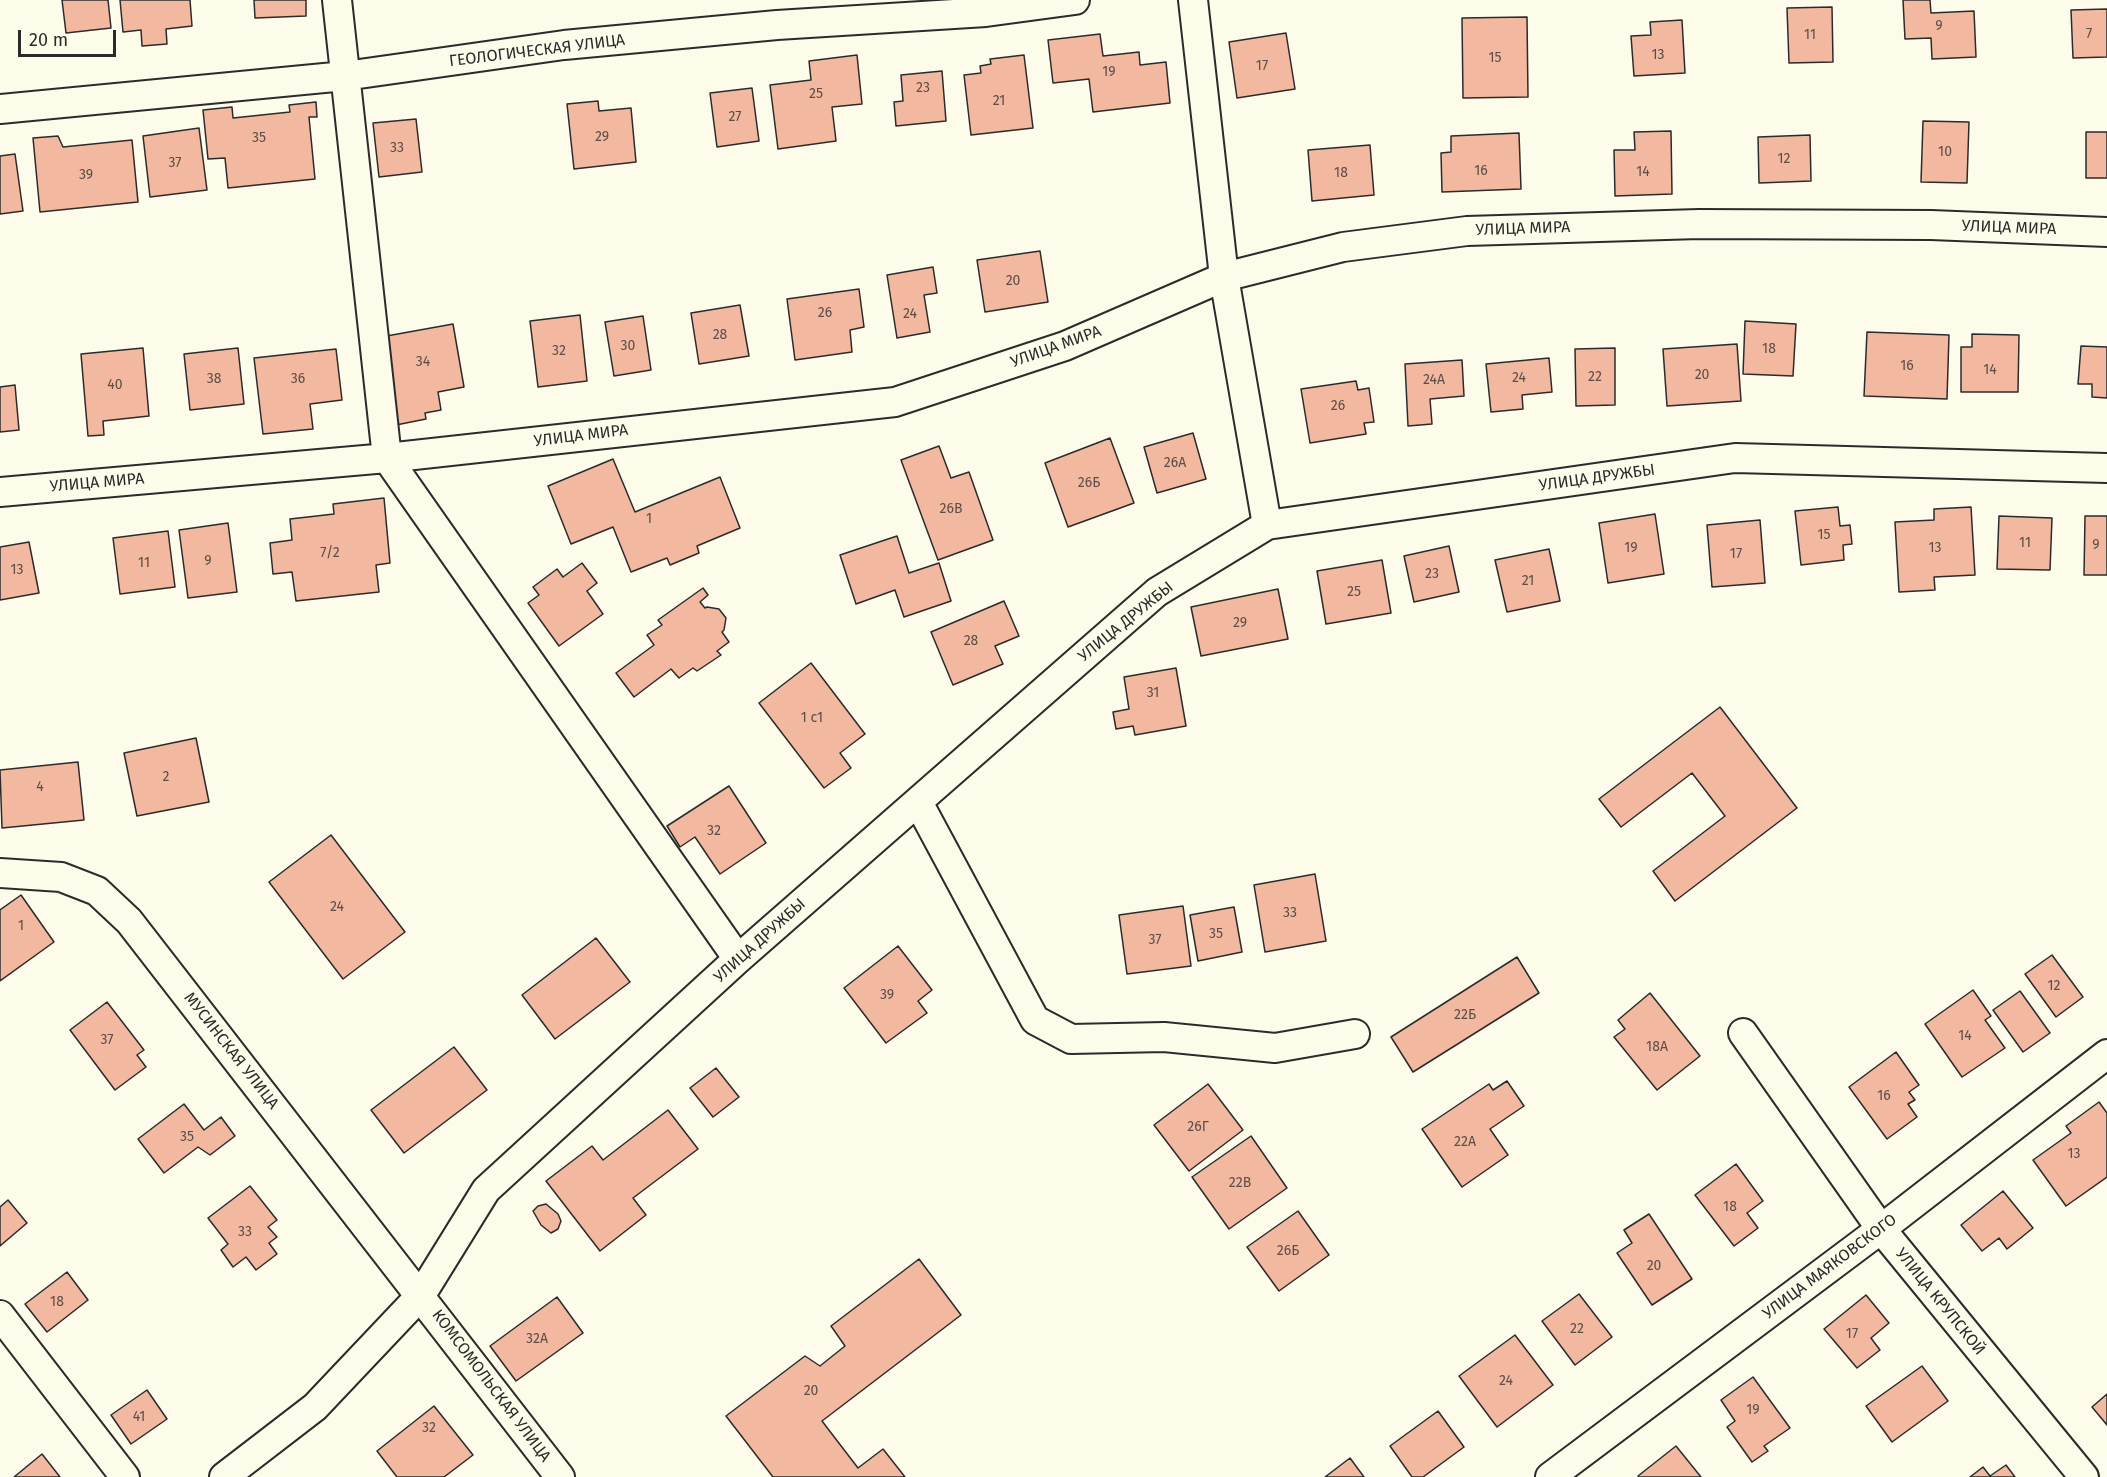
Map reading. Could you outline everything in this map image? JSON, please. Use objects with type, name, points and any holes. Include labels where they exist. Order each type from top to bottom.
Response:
[{"type":"street","points":[[337,0],[387,458],[738,959]]},
{"type":"street","name":"ГЕОЛОГИЧЕСКАЯ УЛИЦА","points":[[0,109],[345,76],[564,45],[777,25],[986,12],[1075,0]]},
{"type":"street","points":[[1193,0],[1224,277],[1267,525]]},
{"type":"street","name":"УЛИЦА МИРА","points":[[0,492],[387,458],[895,402],[1065,346],[1224,277],[1343,247],[1467,231],[1711,224],[1931,225],[2107,232]]},
{"type":"street","name":"УЛИЦА ДРУЖБЫ","points":[[224,1477],[315,1407],[421,1295],[486,1190],[738,959],[1157,592],[1267,525],[1734,458],[2107,468]]},
{"type":"street","points":[[918,802],[1035,1020],[1071,1038],[1164,1037],[1275,1048],[1355,1034]]},
{"type":"street","name":"МУСИНСКАЯ УЛИЦА","points":[[0,873],[61,877],[97,891],[129,921],[421,1295]]},
{"type":"street","name":"УЛИЦА КРУПСКОЙ","points":[[1743,1033],[1881,1229],[2084,1477]]},
{"type":"street","name":"УЛИЦА МАЯКОВСКОГО","points":[[1550,1477],[1881,1229],[2107,1054]]},
{"type":"street","name":"КОМСОМОЛЬСКАЯ УЛИЦА","points":[[421,1295],[561,1477]]},
{"type":"street","points":[[0,1315],[125,1477]]},
{"type":"building","points":[[62,0],[108,0],[111,28],[66,33]]},
{"type":"building","points":[[120,0],[190,0],[192,26],[166,29],[167,44],[142,46],[141,30],[123,32]]},
{"type":"building","points":[[254,0],[306,0],[306,16],[255,18]]},
{"type":"building","points":[[1903,0],[1930,0],[1931,13],[1974,11],[1976,57],[1932,59],[1931,38],[1905,39]]},
{"type":"building","points":[[1832,7],[1833,62],[1789,63],[1787,8]]},
{"type":"building","points":[[2107,9],[2107,57],[2073,58],[2071,10]]},
{"type":"building","points":[[1527,17],[1528,97],[1463,98],[1462,18]]},
{"type":"building","points":[[1682,20],[1685,73],[1634,76],[1631,36],[1651,35],[1650,22]]},
{"type":"building","points":[[1286,33],[1295,89],[1237,98],[1229,42]]},
{"type":"building","points":[[1100,34],[1103,56],[1139,52],[1140,65],[1166,62],[1170,103],[1093,112],[1089,79],[1053,83],[1048,40]]},
{"type":"building","points":[[857,55],[862,104],[832,107],[836,141],[778,149],[770,85],[811,80],[809,61]]},
{"type":"building","points":[[1024,55],[1033,128],[971,135],[964,75],[981,73],[980,66],[991,64],[990,59]]},
{"type":"building","points":[[942,71],[946,121],[896,126],[894,102],[903,101],[901,75]]},
{"type":"building","points":[[752,88],[759,141],[717,147],[710,93]]},
{"type":"building","points":[[598,101],[599,111],[631,108],[636,162],[574,169],[567,104]]},
{"type":"building","points":[[316,102],[317,117],[309,117],[315,179],[228,188],[225,158],[208,159],[203,110],[232,107],[233,118],[290,112],[289,105]]},
{"type":"building","points":[[416,119],[422,172],[379,177],[373,123]]},
{"type":"building","points":[[1923,121],[1969,122],[1967,183],[1921,182]]},
{"type":"building","points":[[199,128],[207,190],[150,197],[143,136]]},
{"type":"building","points":[[1671,131],[1672,194],[1615,196],[1614,150],[1635,150],[1634,132]]},
{"type":"building","points":[[2086,132],[2107,132],[2107,178],[2086,178]]},
{"type":"building","points":[[1519,133],[1521,189],[1442,192],[1441,153],[1451,152],[1451,136]]},
{"type":"building","points":[[1810,135],[1811,181],[1759,183],[1758,137]]},
{"type":"building","points":[[58,136],[63,147],[132,140],[138,202],[40,212],[33,138]]},
{"type":"building","points":[[1370,145],[1374,195],[1312,201],[1308,150]]},
{"type":"building","points":[[15,154],[23,211],[0,214],[0,156]]},
{"type":"building","points":[[1040,251],[1048,302],[985,312],[977,260]]},
{"type":"building","points":[[933,267],[937,293],[924,295],[930,332],[897,338],[887,275]]},
{"type":"building","points":[[859,289],[864,327],[850,330],[852,352],[795,360],[787,299]]},
{"type":"building","points":[[740,305],[749,356],[699,364],[691,313]]},
{"type":"building","points":[[580,315],[587,381],[538,387],[530,321]]},
{"type":"building","points":[[643,316],[651,370],[614,376],[605,322]]},
{"type":"building","points":[[1745,321],[1796,324],[1793,376],[1743,374]]},
{"type":"building","points":[[453,324],[464,387],[438,392],[441,410],[425,413],[426,419],[396,425],[381,337]]},
{"type":"building","points":[[1867,332],[1949,335],[1947,399],[1864,396]]},
{"type":"building","points":[[1972,334],[2019,335],[2018,392],[1961,392],[1961,347],[1972,347]]},
{"type":"building","points":[[1737,344],[1741,401],[1667,406],[1663,349]]},
{"type":"building","points":[[2081,346],[2107,347],[2107,398],[2092,397],[2092,384],[2078,384]]},
{"type":"building","points":[[143,348],[149,416],[103,421],[104,435],[88,436],[81,354]]},
{"type":"building","points":[[238,348],[244,404],[190,410],[184,354]]},
{"type":"building","points":[[1615,348],[1615,405],[1576,406],[1575,349]]},
{"type":"building","points":[[336,349],[342,400],[310,404],[313,429],[263,434],[254,358]]},
{"type":"building","points":[[1549,358],[1552,392],[1522,395],[1523,409],[1491,412],[1486,364]]},
{"type":"building","points":[[1462,360],[1464,396],[1430,399],[1432,424],[1408,426],[1405,364]]},
{"type":"building","points":[[1356,381],[1358,390],[1369,388],[1374,422],[1364,423],[1366,434],[1310,443],[1301,389]]},
{"type":"building","points":[[15,385],[19,430],[0,432],[0,387]]},
{"type":"building","points":[[1193,433],[1206,479],[1157,493],[1144,447]]},
{"type":"building","points":[[1110,438],[1134,503],[1068,527],[1045,463]]},
{"type":"building","points":[[939,446],[951,478],[969,472],[993,540],[938,560],[901,460]]},
{"type":"building","points":[[613,459],[635,512],[720,477],[740,528],[697,546],[699,553],[670,565],[667,558],[631,572],[613,527],[571,544],[548,486]]},
{"type":"building","points":[[384,498],[390,563],[376,565],[379,592],[296,601],[292,572],[273,574],[270,543],[292,540],[290,519],[334,514],[333,504]]},
{"type":"building","points":[[1838,507],[1840,526],[1850,525],[1852,544],[1843,545],[1844,560],[1801,565],[1795,511]]},
{"type":"building","points":[[1971,507],[1975,575],[1934,577],[1935,590],[1899,592],[1895,522],[1934,520],[1934,509]]},
{"type":"building","points":[[1655,514],[1664,574],[1608,583],[1599,523]]},
{"type":"building","points":[[1999,516],[2052,518],[2050,570],[1997,569]]},
{"type":"building","points":[[2085,516],[2107,516],[2107,575],[2084,575]]},
{"type":"building","points":[[1760,520],[1765,583],[1712,587],[1707,525]]},
{"type":"building","points":[[228,523],[237,592],[188,598],[179,530]]},
{"type":"building","points":[[168,531],[175,587],[120,594],[113,538]]},
{"type":"building","points":[[897,536],[909,573],[939,563],[951,601],[904,617],[895,590],[856,604],[840,555]]},
{"type":"building","points":[[29,542],[39,593],[0,600],[0,547]]},
{"type":"building","points":[[1449,546],[1459,592],[1414,602],[1404,556]]},
{"type":"building","points":[[1549,549],[1560,601],[1507,612],[1495,560]]},
{"type":"building","points":[[1382,560],[1391,613],[1326,624],[1317,571]]},
{"type":"building","points":[[582,563],[597,583],[587,591],[603,614],[559,646],[528,603],[539,595],[533,587],[557,569],[563,577]]},
{"type":"building","points":[[703,588],[708,595],[700,602],[705,608],[719,609],[726,618],[722,632],[729,642],[717,651],[721,655],[697,671],[693,668],[679,678],[671,669],[634,697],[616,673],[654,645],[647,635],[662,625],[658,620]]},
{"type":"building","points":[[1278,589],[1288,639],[1201,656],[1191,607]]},
{"type":"building","points":[[1004,601],[1019,636],[995,646],[1003,664],[953,685],[931,632]]},
{"type":"building","points":[[811,663],[865,734],[840,753],[851,768],[824,788],[759,703]]},
{"type":"building","points":[[1176,668],[1186,726],[1135,735],[1133,726],[1116,729],[1113,712],[1129,709],[1124,677]]},
{"type":"building","points":[[1720,707],[1797,808],[1675,901],[1653,871],[1725,816],[1692,773],[1621,827],[1599,799]]},
{"type":"building","points":[[196,738],[209,802],[137,816],[124,753]]},
{"type":"building","points":[[78,762],[84,820],[2,828],[0,770]]},
{"type":"building","points":[[729,786],[766,843],[720,874],[695,837],[680,847],[667,826]]},
{"type":"building","points":[[331,835],[405,932],[343,979],[269,882]]},
{"type":"building","points":[[1315,874],[1326,941],[1265,952],[1254,885]]},
{"type":"building","points":[[21,895],[54,942],[0,981],[0,910]]},
{"type":"building","points":[[1183,906],[1191,966],[1127,974],[1119,915]]},
{"type":"building","points":[[1234,907],[1242,952],[1198,961],[1190,915]]},
{"type":"building","points":[[596,938],[630,982],[555,1039],[522,995]]},
{"type":"building","points":[[898,946],[932,990],[918,1001],[927,1013],[886,1043],[844,988]]},
{"type":"building","points":[[2052,955],[2083,997],[2056,1017],[2025,974]]},
{"type":"building","points":[[1517,957],[1539,993],[1413,1072],[1391,1037]]},
{"type":"building","points":[[1973,990],[1991,1016],[1985,1020],[2005,1048],[1962,1077],[1925,1024]]},
{"type":"building","points":[[2020,991],[2050,1033],[2023,1052],[1993,1010]]},
{"type":"building","points":[[1650,993],[1700,1056],[1657,1090],[1614,1037],[1625,1029],[1618,1020]]},
{"type":"building","points":[[107,1002],[144,1050],[137,1055],[146,1067],[115,1090],[70,1030]]},
{"type":"building","points":[[454,1047],[487,1090],[404,1153],[371,1110]]},
{"type":"building","points":[[1896,1052],[1919,1085],[1909,1092],[1915,1100],[1908,1104],[1917,1117],[1887,1139],[1849,1087]]},
{"type":"building","points":[[716,1068],[739,1097],[713,1117],[690,1088]]},
{"type":"building","points":[[1507,1081],[1524,1106],[1490,1129],[1508,1155],[1462,1187],[1422,1129],[1489,1084],[1493,1090]]},
{"type":"building","points":[[1208,1084],[1243,1130],[1189,1171],[1154,1125]]},
{"type":"building","points":[[2099,1102],[2107,1113],[2107,1177],[2066,1206],[2033,1160],[2071,1133],[2066,1126]]},
{"type":"building","points":[[184,1104],[204,1130],[221,1117],[235,1136],[210,1155],[198,1147],[164,1173],[138,1139]]},
{"type":"building","points":[[668,1110],[698,1149],[633,1198],[646,1215],[600,1251],[546,1181],[592,1146],[603,1160]]},
{"type":"building","points":[[1251,1136],[1287,1188],[1229,1229],[1192,1177]]},
{"type":"building","points":[[1736,1164],[1763,1201],[1747,1213],[1758,1228],[1734,1246],[1695,1195]]},
{"type":"building","points":[[250,1186],[277,1220],[268,1227],[277,1237],[269,1243],[277,1254],[256,1270],[246,1257],[233,1267],[221,1250],[228,1244],[208,1218]]},
{"type":"building","points":[[2003,1191],[2033,1228],[2007,1249],[1999,1238],[1982,1251],[1961,1225]]},
{"type":"building","points":[[8,1200],[27,1223],[0,1246],[0,1207]]},
{"type":"building","points":[[546,1204],[558,1214],[561,1221],[558,1229],[551,1233],[541,1225],[533,1211],[538,1206]]},
{"type":"building","points":[[1298,1211],[1329,1255],[1279,1291],[1247,1247]]},
{"type":"building","points":[[1649,1214],[1692,1279],[1652,1305],[1617,1253],[1632,1243],[1624,1230]]},
{"type":"building","points":[[919,1259],[961,1315],[822,1421],[858,1468],[883,1449],[905,1477],[773,1477],[726,1416],[805,1356],[820,1366],[845,1346],[831,1326]]},
{"type":"building","points":[[67,1272],[88,1300],[47,1332],[25,1304]]},
{"type":"building","points":[[1579,1294],[1612,1337],[1575,1365],[1542,1321]]},
{"type":"building","points":[[1866,1295],[1889,1323],[1871,1338],[1880,1350],[1857,1368],[1824,1329]]},
{"type":"building","points":[[557,1297],[583,1333],[516,1381],[490,1346]]},
{"type":"building","points":[[1515,1335],[1553,1385],[1497,1427],[1459,1376]]},
{"type":"building","points":[[1922,1366],[1948,1401],[1892,1442],[1866,1406]]},
{"type":"building","points":[[1753,1377],[1790,1428],[1764,1446],[1768,1451],[1752,1462],[1727,1427],[1735,1421],[1721,1400]]},
{"type":"building","points":[[147,1390],[167,1419],[131,1444],[111,1415]]},
{"type":"building","points":[[2107,1394],[2107,1425],[2092,1407]]},
{"type":"building","points":[[434,1406],[473,1455],[444,1477],[397,1477],[377,1451]]},
{"type":"building","points":[[1438,1411],[1464,1447],[1423,1477],[1412,1477],[1390,1446]]},
{"type":"building","points":[[1676,1446],[1701,1477],[1638,1476]]},
{"type":"building","points":[[42,1454],[60,1477],[14,1477]]},
{"type":"building","points":[[1350,1458],[1364,1477],[1325,1477]]},
{"type":"building","points":[[2006,1465],[2015,1477],[1970,1477],[1983,1467],[1990,1476]]}]
